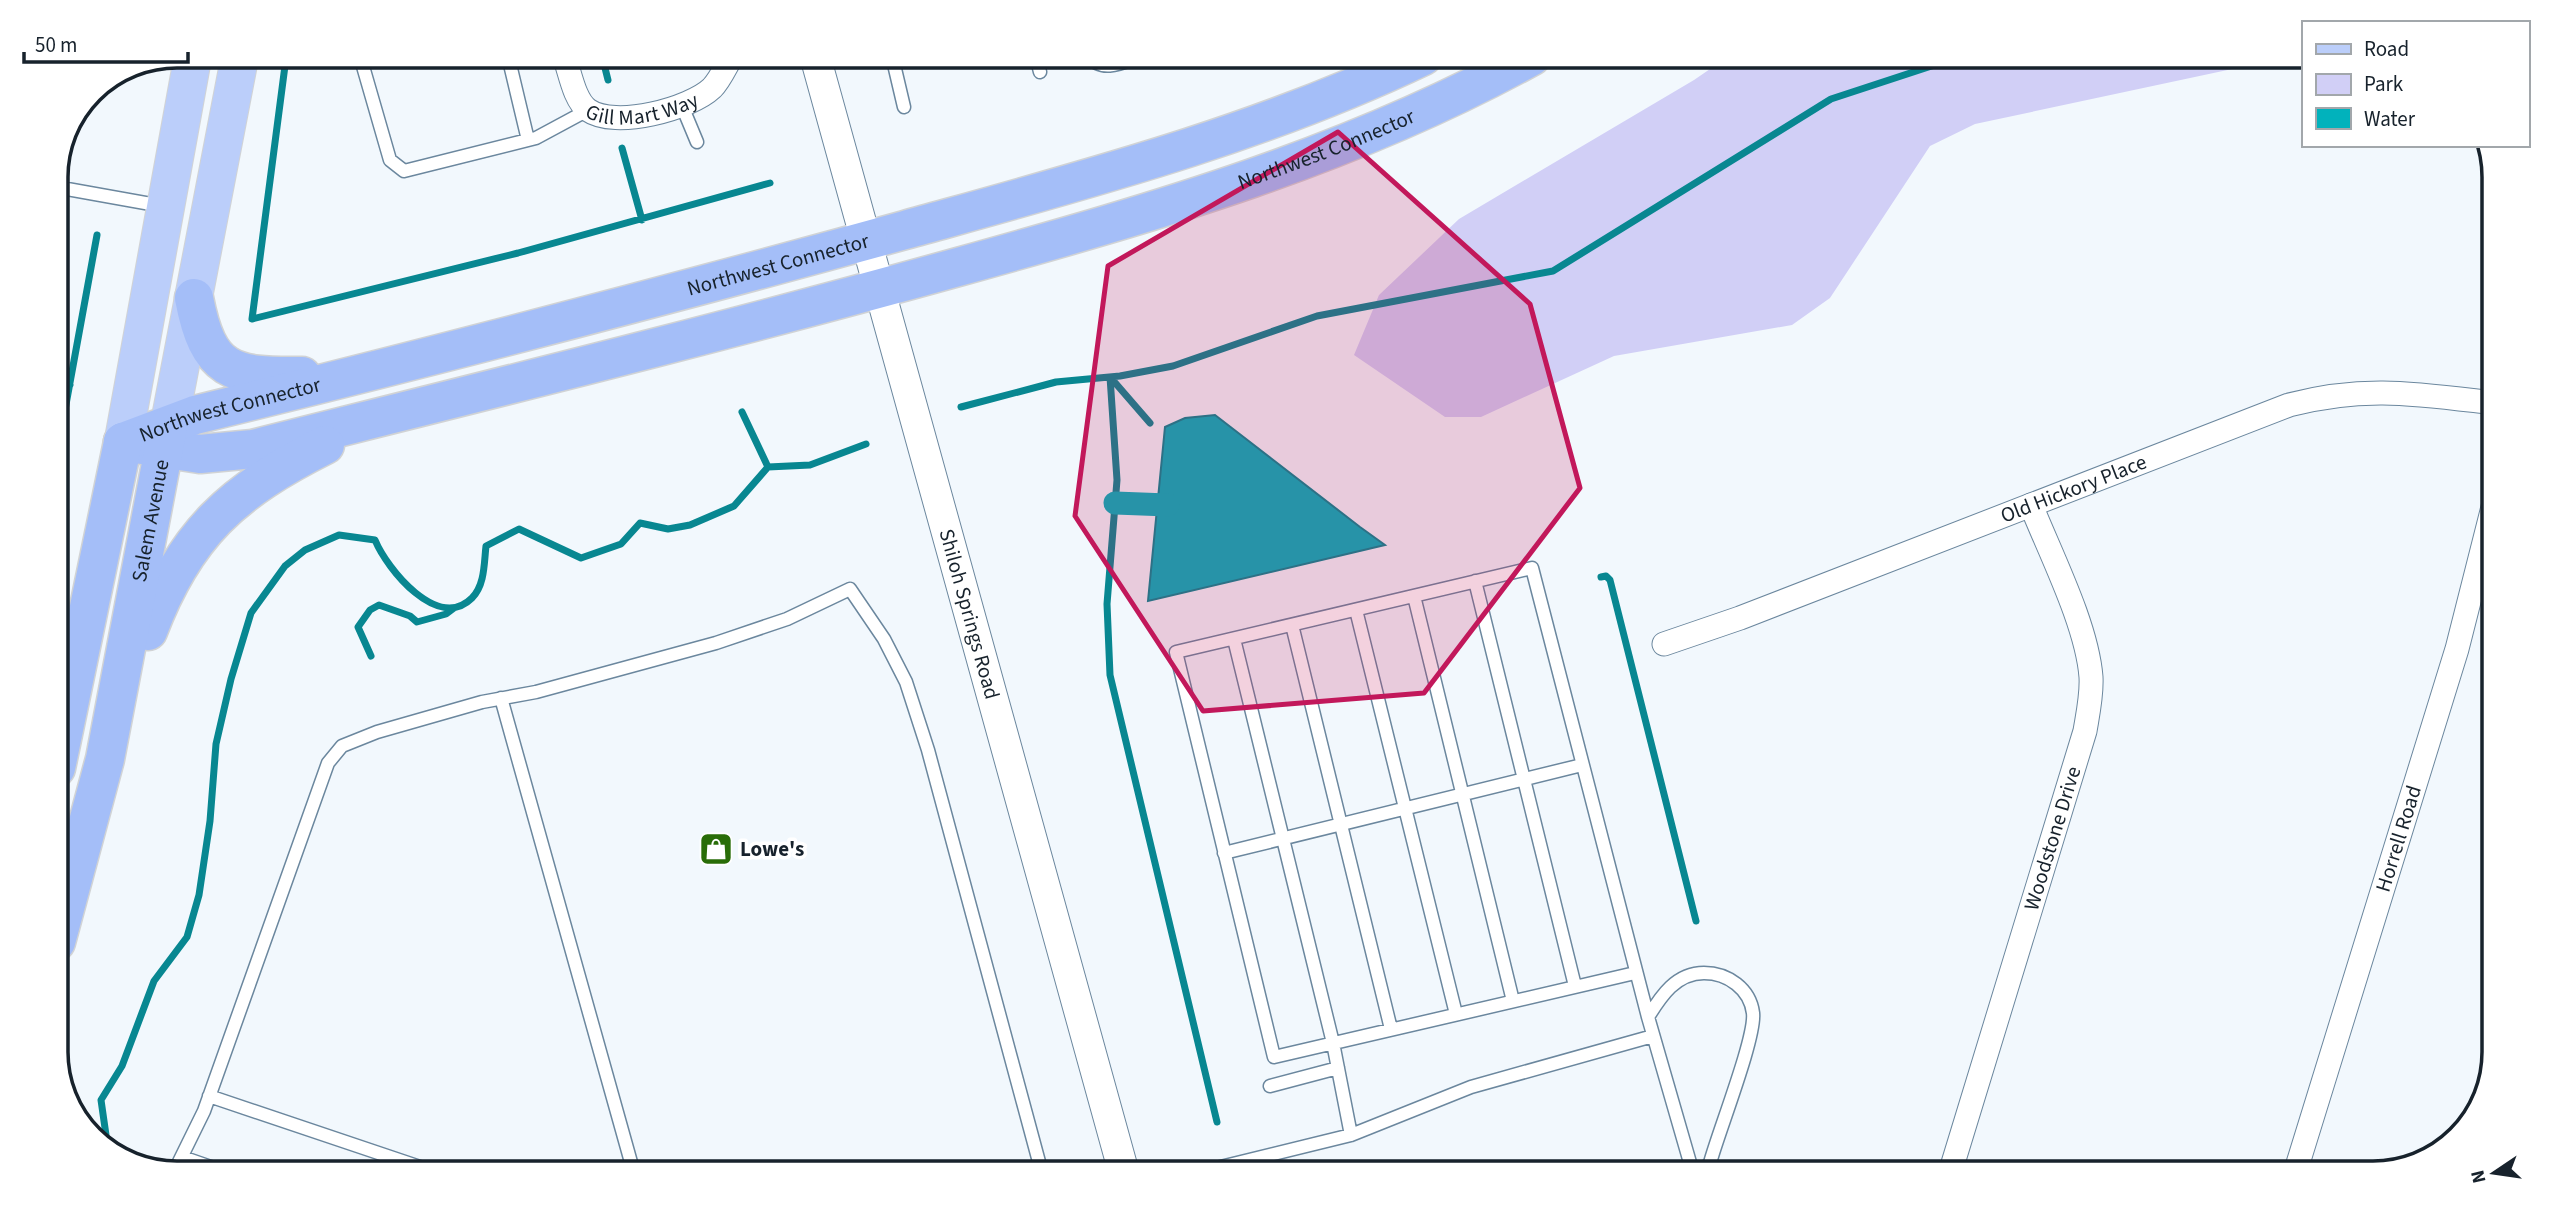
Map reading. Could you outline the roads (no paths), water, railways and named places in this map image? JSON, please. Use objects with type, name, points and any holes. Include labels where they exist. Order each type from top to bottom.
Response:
[{"type":"highway","name":"Northwest Connector","points":[[167,438],[354,375],[864,241],[1172,154],[1310,106],[1396,68]]},
{"type":"highway","name":"Northwest Connector","points":[[382,417],[878,289],[1189,201],[1329,152],[1411,118],[1509,68]]},
{"type":"highway","points":[[194,298],[200,329],[222,365],[242,373],[269,376],[354,375]]},
{"type":"highway","points":[[123,442],[167,438],[200,454],[253,449],[382,417]]},
{"type":"highway","points":[[104,759],[149,628],[173,571],[197,536],[246,491],[300,457],[382,417]]},
{"type":"highway","name":"Salem Avenue","points":[[68,896],[104,759],[167,438]]},
{"type":"highway","name":"Salem Avenue","points":[[68,695],[123,442]]},
{"type":"main road","name":"Salem Avenue","points":[[123,442],[191,68]]},
{"type":"main road","name":"Salem Avenue","points":[[167,438],[238,68]]},
{"type":"street","name":"Gill Mart Way","points":[[568,68],[580,102],[588,110],[618,117],[682,106],[714,87],[725,68]]},
{"type":"street","name":"Shiloh Springs Road","points":[[818,68],[1121,1161]]},
{"type":"street","name":"Old Hickory Place","points":[[1664,644],[1740,618],[2289,405],[2360,391],[2407,392],[2482,401]]},
{"type":"street","name":"Woodstone Drive","points":[[1954,1161],[2085,731],[2090,704],[2091,677],[2085,643],[2031,505]]},
{"type":"street","name":"Horrell Road","points":[[2299,1161],[2457,649],[2482,550]]},
{"type":"lane","points":[[364,68],[390,160],[404,171],[528,140],[552,131],[588,110]]},
{"type":"lane","points":[[511,68],[528,140]]},
{"type":"lane","points":[[895,68],[904,107]]},
{"type":"lane","points":[[1039,68],[1040,72]]},
{"type":"lane","points":[[682,106],[697,142]]},
{"type":"lane","points":[[68,192],[166,206]]},
{"type":"lane","points":[[1635,973],[1274,1056],[1176,652],[1532,568],[1635,973],[1689,1161]]},
{"type":"lane","points":[[1475,581],[1575,986]]},
{"type":"lane","points":[[180,1161],[209,1096],[328,763],[336,751],[377,732],[716,643],[787,619],[850,589],[884,639],[906,682],[921,727],[1002,1014],[1039,1161]]},
{"type":"lane","points":[[1413,596],[1513,1001]]},
{"type":"lane","points":[[1356,610],[1456,1014]]},
{"type":"lane","points":[[1292,625],[1391,1029]]},
{"type":"lane","points":[[1234,639],[1333,1043],[1351,1135]]},
{"type":"lane","points":[[501,698],[631,1161]]},
{"type":"lane","points":[[1224,853],[1582,765]]},
{"type":"lane","points":[[1648,1017],[1663,993],[1675,983],[1701,973],[1730,979],[1743,989],[1750,1002],[1754,1016],[1750,1037],[1711,1161]]},
{"type":"lane","points":[[1245,1161],[1351,1135],[1471,1087],[1653,1036]]},
{"type":"lane","points":[[1270,1086],[1338,1068]]},
{"type":"lane","points":[[209,1096],[402,1161]]},
{"type":"lane","points":[[182,1157],[194,1161]]},
{"type":"water","points":[[1215,415],[1385,545],[1148,601],[1165,427],[1185,418]]},
{"type":"waterway","points":[[285,68],[252,319],[518,253],[770,183]]},
{"type":"waterway","points":[[605,68],[608,80]]},
{"type":"waterway","points":[[961,407],[1056,382],[1120,376],[1173,366],[1317,316],[1553,271],[1831,99],[1925,68]]},
{"type":"waterway","points":[[622,148],[642,220]]},
{"type":"waterway","points":[[68,393],[97,235]]},
{"type":"waterway","points":[[1110,377],[1117,480],[1107,604],[1110,675],[1217,1122]]},
{"type":"waterway","points":[[1111,378],[1150,423]]},
{"type":"waterway","points":[[742,412],[768,467]]},
{"type":"waterway","points":[[106,1135],[101,1100],[122,1066],[154,981],[187,937],[199,895],[210,821],[216,744],[231,679],[251,613],[285,566],[305,550],[339,535],[375,540],[390,566],[415,593],[444,607],[459,606],[472,598],[479,587],[486,546],[519,529],[581,558],[621,544],[640,523],[668,529],[690,525],[734,506],[768,467],[810,465],[866,444]]},
{"type":"waterway","points":[[1115,503],[1168,505]]},
{"type":"waterway","points":[[1601,577],[1606,576],[1610,580],[1696,921]]},
{"type":"waterway","points":[[371,656],[358,627],[370,610],[379,605],[410,616],[417,622],[446,614],[454,608]]},
{"type":"place","name":"Lowe's","points":[[716,849]]}]
